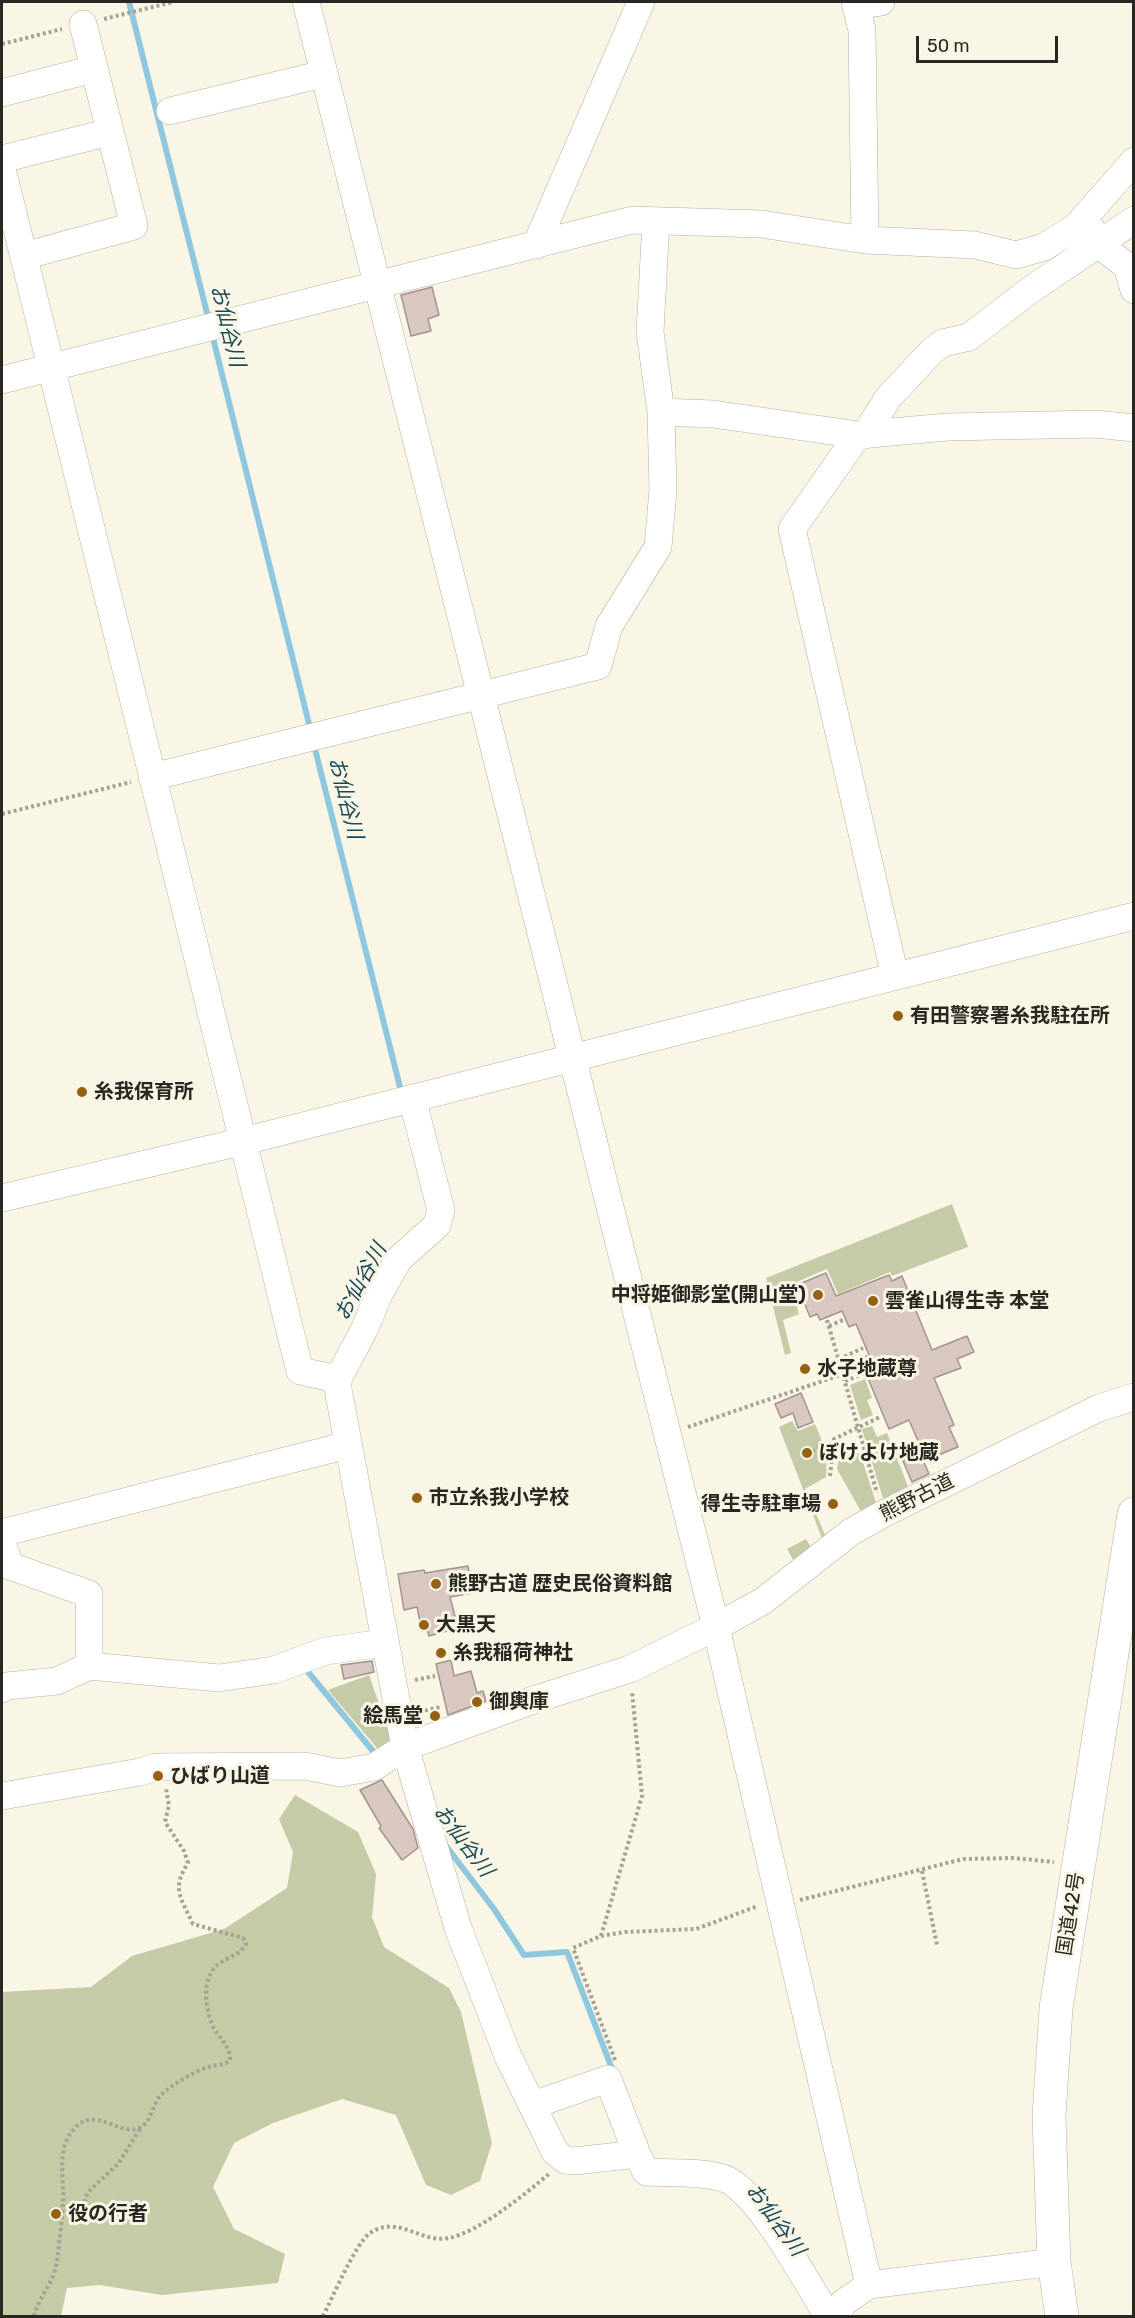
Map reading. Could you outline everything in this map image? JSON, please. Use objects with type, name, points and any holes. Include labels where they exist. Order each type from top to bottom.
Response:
[{"type":"highway","name":"国道42号","points":[[1062,2316],[1054,2262],[1049,2116],[1056,2008],[1134,1514]]},
{"type":"street","points":[[306,2],[376,287],[716,1627],[869,2285]]},
{"type":"street","points":[[536,245],[641,2]]},
{"type":"street","points":[[864,2],[862,30],[865,240]]},
{"type":"street","points":[[24,256],[134,226],[83,24]]},
{"type":"street","points":[[2,93],[93,69]]},
{"type":"street","points":[[170,111],[323,74]]},
{"type":"street","points":[[2,159],[110,132]]},
{"type":"street","points":[[2,380],[376,287],[632,220],[760,224],[865,240],[975,245],[1016,255],[1044,247],[1076,227],[1134,161]]},
{"type":"street","points":[[2,169],[300,1371],[338,1379]]},
{"type":"street","points":[[1086,216],[1099,246],[1127,266],[1134,290]]},
{"type":"street","points":[[895,976],[792,529],[888,398],[932,351],[943,343],[969,337],[1029,291],[1099,246],[1134,220]]},
{"type":"street","points":[[152,777],[598,666],[609,626],[658,547],[663,490],[661,412],[650,332],[656,221]]},
{"type":"street","points":[[661,412],[714,414],[862,435],[947,427],[1096,424],[1134,428]]},
{"type":"street","points":[[2,1198],[244,1141],[1134,916]]},
{"type":"street","points":[[412,1098],[441,1210],[437,1226],[399,1259],[338,1379],[384,1643],[405,1747],[458,1928],[490,2013],[533,2105],[560,2155],[565,2160],[575,2161],[638,2154]]},
{"type":"street","name":"熊野古道","points":[[2,1796],[173,1766],[304,1766],[340,1773],[374,1767],[405,1747],[536,1699],[630,1669],[763,1601],[851,1533],[883,1514],[1099,1408],[1134,1397]]},
{"type":"street","points":[[2,1533],[348,1445]]},
{"type":"street","points":[[2,1543],[10,1566],[89,1594],[89,1666]]},
{"type":"street","points":[[2,1689],[7,1686],[57,1681],[89,1666],[219,1678],[274,1670],[325,1651],[384,1643]]},
{"type":"street","points":[[533,2105],[608,2079],[646,2172],[715,2177],[728,2181],[737,2188],[753,2204],[780,2240],[828,2316]]},
{"type":"street","points":[[836,2316],[843,2303],[869,2285],[1054,2262]]},
{"type":"path","points":[[2,814],[152,777]]},
{"type":"path","points":[[828,1320],[878,1495]]},
{"type":"path","points":[[829,1326],[843,1320]]},
{"type":"path","points":[[839,1359],[863,1348]]},
{"type":"path","points":[[666,1434],[843,1374]]},
{"type":"path","points":[[845,1381],[863,1374]]},
{"type":"path","points":[[830,1476],[834,1439],[880,1417]]},
{"type":"path","points":[[812,1451],[834,1442]]},
{"type":"path","points":[[601,1936],[642,1796],[630,1669]]},
{"type":"path","points":[[428,1677],[435,1676]]},
{"type":"path","points":[[62,2218],[54,2213],[56,2209],[62,2211],[82,2209],[88,2192],[118,2164],[140,2128],[149,2119],[154,2103],[170,2088],[196,2072],[230,2061],[227,2047],[212,2024],[207,1983],[218,1963],[243,1949],[246,1944],[243,1938],[193,1924],[177,1889],[180,1876],[188,1863],[184,1851],[165,1822],[169,1805],[165,1780]]},
{"type":"path","points":[[608,2079],[616,2058],[573,1948],[601,1936],[625,1932],[696,1929],[779,1902],[974,1858],[1035,1859],[1078,1866]]},
{"type":"path","points":[[922,1871],[938,1945]]},
{"type":"path","points":[[34,2316],[40,2296],[55,2273],[62,2218],[60,2172],[66,2139],[80,2123],[95,2120],[108,2121],[128,2130],[140,2128]]},
{"type":"path","points":[[323,2316],[359,2245],[368,2235],[395,2225],[434,2239],[451,2238],[496,2214],[537,2184],[551,2173],[560,2155]]},
{"type":"green space","points":[[952,1204],[968,1247],[892,1276],[890,1272],[838,1294],[827,1269],[790,1285],[799,1314],[783,1320],[791,1353],[785,1355],[766,1278]]},
{"type":"green space","points":[[865,1379],[872,1398],[867,1400],[873,1415],[861,1420],[850,1385]]},
{"type":"green space","points":[[792,1421],[798,1431],[815,1424],[824,1450],[826,1477],[805,1489],[827,1539],[823,1541],[779,1427]]},
{"type":"green space","points":[[872,1426],[877,1437],[887,1433],[909,1489],[884,1502],[862,1429]]},
{"type":"green space","points":[[851,1453],[860,1453],[877,1506],[863,1515],[837,1469],[839,1458]]},
{"type":"green space","points":[[806,1539],[815,1554],[796,1565],[787,1549]]},
{"type":"green space","points":[[369,1675],[393,1743],[382,1754],[328,1690]]},
{"type":"green space","points":[[295,1795],[358,1832],[376,1874],[372,1917],[384,1947],[449,1988],[461,2012],[492,2143],[480,2181],[451,2195],[426,2185],[396,2115],[342,2099],[273,2123],[234,2143],[213,2187],[234,2229],[285,2254],[278,2283],[162,2295],[100,2285],[67,2288],[61,2316],[2,2316],[2,1992],[91,1987],[132,1956],[224,1929],[287,1888],[293,1852],[279,1819]]},
{"type":"building","points":[[432,287],[439,315],[428,319],[431,331],[411,336],[401,295]]},
{"type":"building","points":[[826,1273],[836,1296],[889,1275],[892,1281],[902,1276],[932,1350],[967,1336],[974,1352],[957,1359],[961,1368],[934,1378],[954,1425],[949,1427],[958,1447],[926,1460],[909,1420],[889,1429],[860,1359],[869,1355],[856,1324],[849,1327],[842,1311],[820,1320],[817,1314],[810,1317],[797,1285]]},
{"type":"building","points":[[801,1393],[813,1422],[798,1428],[793,1413],[781,1418],[775,1404]]},
{"type":"building","points":[[920,1453],[929,1474],[912,1482],[903,1461]]},
{"type":"building","name":"熊野古道 歴史民俗資料館","points":[[468,1566],[473,1593],[450,1597],[458,1628],[429,1636],[427,1629],[422,1631],[417,1607],[404,1610],[398,1574],[424,1570],[425,1573]]},
{"type":"building","points":[[451,1660],[454,1676],[471,1671],[477,1693],[483,1691],[486,1701],[448,1715],[436,1664]]},
{"type":"building","points":[[372,1661],[374,1672],[344,1679],[341,1665]]},
{"type":"building","points":[[382,1780],[413,1829],[418,1848],[402,1860],[379,1828],[381,1826],[360,1790]]},
{"type":"waterway","name":"お仙谷川","points":[[129,2],[209,321]]},
{"type":"waterway","name":"お仙谷川","points":[[212,334],[311,732]]},
{"type":"waterway","name":"お仙谷川","points":[[314,745],[402,1095]]},
{"type":"waterway","points":[[304,1667],[377,1756]]},
{"type":"waterway","name":"お仙谷川","points":[[446,1846],[494,1909],[524,1955],[567,1952],[614,2074]]},
{"type":"place","name":"有田警察署糸我駐在所","points":[[898,1016]]},
{"type":"place","name":"糸我保育所","points":[[82,1092]]},
{"type":"place","name":"中将姫御影堂(開山堂)","points":[[818,1295]]},
{"type":"place","name":"雲雀山得生寺 本堂","points":[[873,1301]]},
{"type":"place","name":"水子地蔵尊","points":[[805,1369]]},
{"type":"place","name":"ぼけよけ地蔵","points":[[807,1453]]},
{"type":"place","name":"市立糸我小学校","points":[[417,1498]]},
{"type":"place","name":"得生寺駐車場","points":[[833,1504]]},
{"type":"place","name":"熊野古道 歴史民俗資料館","points":[[436,1584]]},
{"type":"place","name":"大黒天","points":[[424,1625]]},
{"type":"place","name":"糸我稲荷神社","points":[[441,1653]]},
{"type":"place","name":"御輿庫","points":[[477,1702]]},
{"type":"place","name":"絵馬堂","points":[[435,1716]]},
{"type":"place","name":"ひばり山道","points":[[158,1776]]},
{"type":"place","name":"役の行者","points":[[56,2214]]}]
